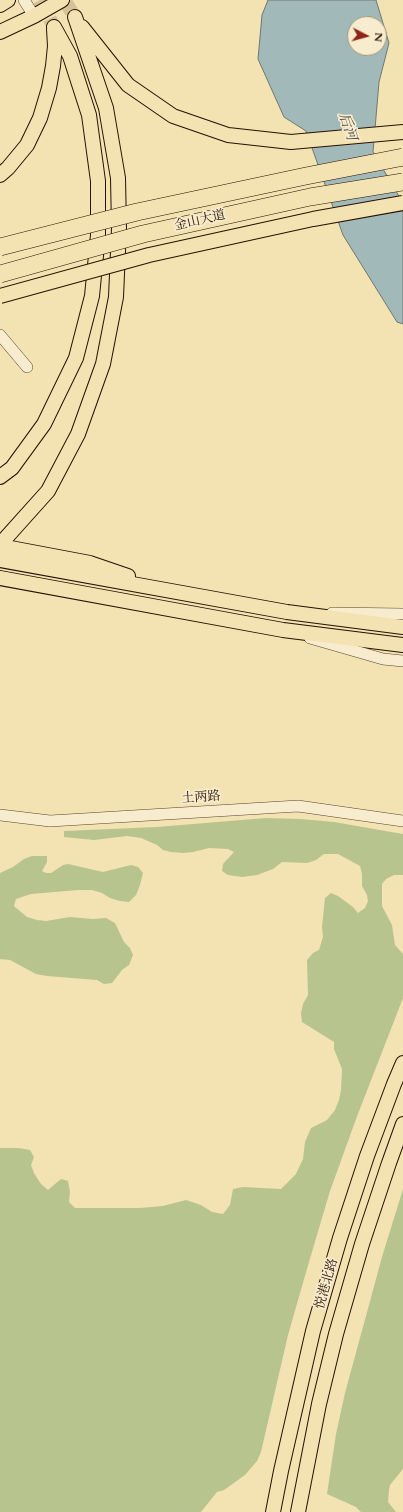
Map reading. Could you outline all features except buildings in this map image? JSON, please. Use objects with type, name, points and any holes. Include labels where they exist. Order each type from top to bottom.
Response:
[{"type":"highway","name":"金山大道","points":[[0,247],[137,212],[403,157]]},
{"type":"highway","name":"金山大道","points":[[0,274],[143,234],[310,197],[403,182]]},
{"type":"main road","points":[[0,4],[8,0]]},
{"type":"main road","points":[[0,32],[34,16],[62,0]]},
{"type":"main road","points":[[0,542],[5,540],[48,491],[78,434],[103,364],[116,297],[119,228],[118,178],[106,108],[91,48],[75,17]]},
{"type":"main road","points":[[0,175],[8,168],[27,145],[40,118],[49,88],[55,46],[54,27],[70,56],[89,115],[98,181],[98,235],[92,296],[76,358],[44,424],[12,468],[0,477]]},
{"type":"main road","points":[[91,48],[128,84],[174,116],[228,135],[291,142],[403,132]]},
{"type":"main road","points":[[0,296],[149,256],[313,219],[403,203]]},
{"type":"main road","points":[[0,546],[90,563],[172,591]]},
{"type":"main road","points":[[0,560],[287,612],[403,627]]},
{"type":"main road","points":[[0,578],[283,630],[403,646]]},
{"type":"main road","name":"悦港北路","points":[[273,1512],[284,1457],[312,1339],[340,1238],[367,1156],[403,1063]]},
{"type":"main road","name":"悦港北路","points":[[298,1512],[319,1404],[336,1334],[362,1244],[403,1124]]},
{"type":"street","points":[[24,0],[34,16]]},
{"type":"street","points":[[0,335],[27,367]]},
{"type":"street","points":[[287,612],[403,614]]},
{"type":"street","points":[[283,630],[383,659],[403,661]]},
{"type":"street","name":"土两路","points":[[0,814],[50,821],[298,806],[403,821]]},
{"type":"green space","points":[[266,818],[334,822],[403,834],[403,875],[394,875],[386,879],[382,884],[382,906],[392,925],[395,945],[403,954],[403,998],[330,1191],[288,1335],[261,1452],[257,1461],[245,1475],[224,1490],[217,1492],[201,1512],[0,1512],[0,1148],[30,1150],[34,1157],[31,1165],[41,1184],[48,1190],[61,1179],[68,1181],[70,1192],[69,1202],[75,1208],[140,1208],[163,1206],[186,1200],[201,1205],[212,1212],[223,1214],[230,1205],[233,1189],[243,1187],[281,1189],[296,1174],[303,1159],[305,1142],[311,1128],[327,1120],[335,1110],[341,1090],[342,1069],[334,1049],[334,1042],[302,1022],[301,1013],[303,1004],[308,995],[307,960],[313,953],[319,950],[323,937],[322,927],[325,898],[331,893],[338,896],[353,907],[358,913],[365,908],[368,901],[367,895],[362,886],[360,866],[338,854],[324,854],[316,860],[307,863],[282,862],[273,869],[257,875],[242,877],[228,875],[222,871],[223,864],[234,852],[228,849],[209,848],[193,852],[171,852],[163,850],[157,845],[141,838],[127,836],[94,840],[64,837],[64,831],[157,827]]},
{"type":"green space","points":[[32,856],[47,856],[47,862],[42,871],[46,873],[51,873],[63,865],[68,864],[103,872],[131,865],[138,867],[143,873],[136,895],[129,902],[110,898],[102,893],[92,890],[78,890],[31,894],[16,899],[14,906],[27,917],[37,920],[46,921],[70,917],[93,919],[106,918],[115,923],[124,942],[130,948],[133,955],[129,965],[122,970],[112,983],[104,984],[97,980],[36,974],[10,960],[0,959],[0,873]]},
{"type":"green space","points":[[403,1189],[403,1469],[390,1485],[389,1490],[388,1502],[396,1512],[361,1512],[356,1507],[327,1494],[336,1434],[345,1393],[382,1257]]},
{"type":"water","name":"后河","points":[[268,0],[376,0],[381,16],[347,16],[347,56],[386,56],[379,82],[373,152],[403,203],[403,324],[397,322],[343,235],[306,131],[284,117],[258,59],[262,15]]},
{"type":"water","points":[[387,36],[389,43],[387,51]]},
{"type":"tunnel","points":[[40,0],[54,27]]},
{"type":"tunnel","points":[[64,0],[75,17]]}]
